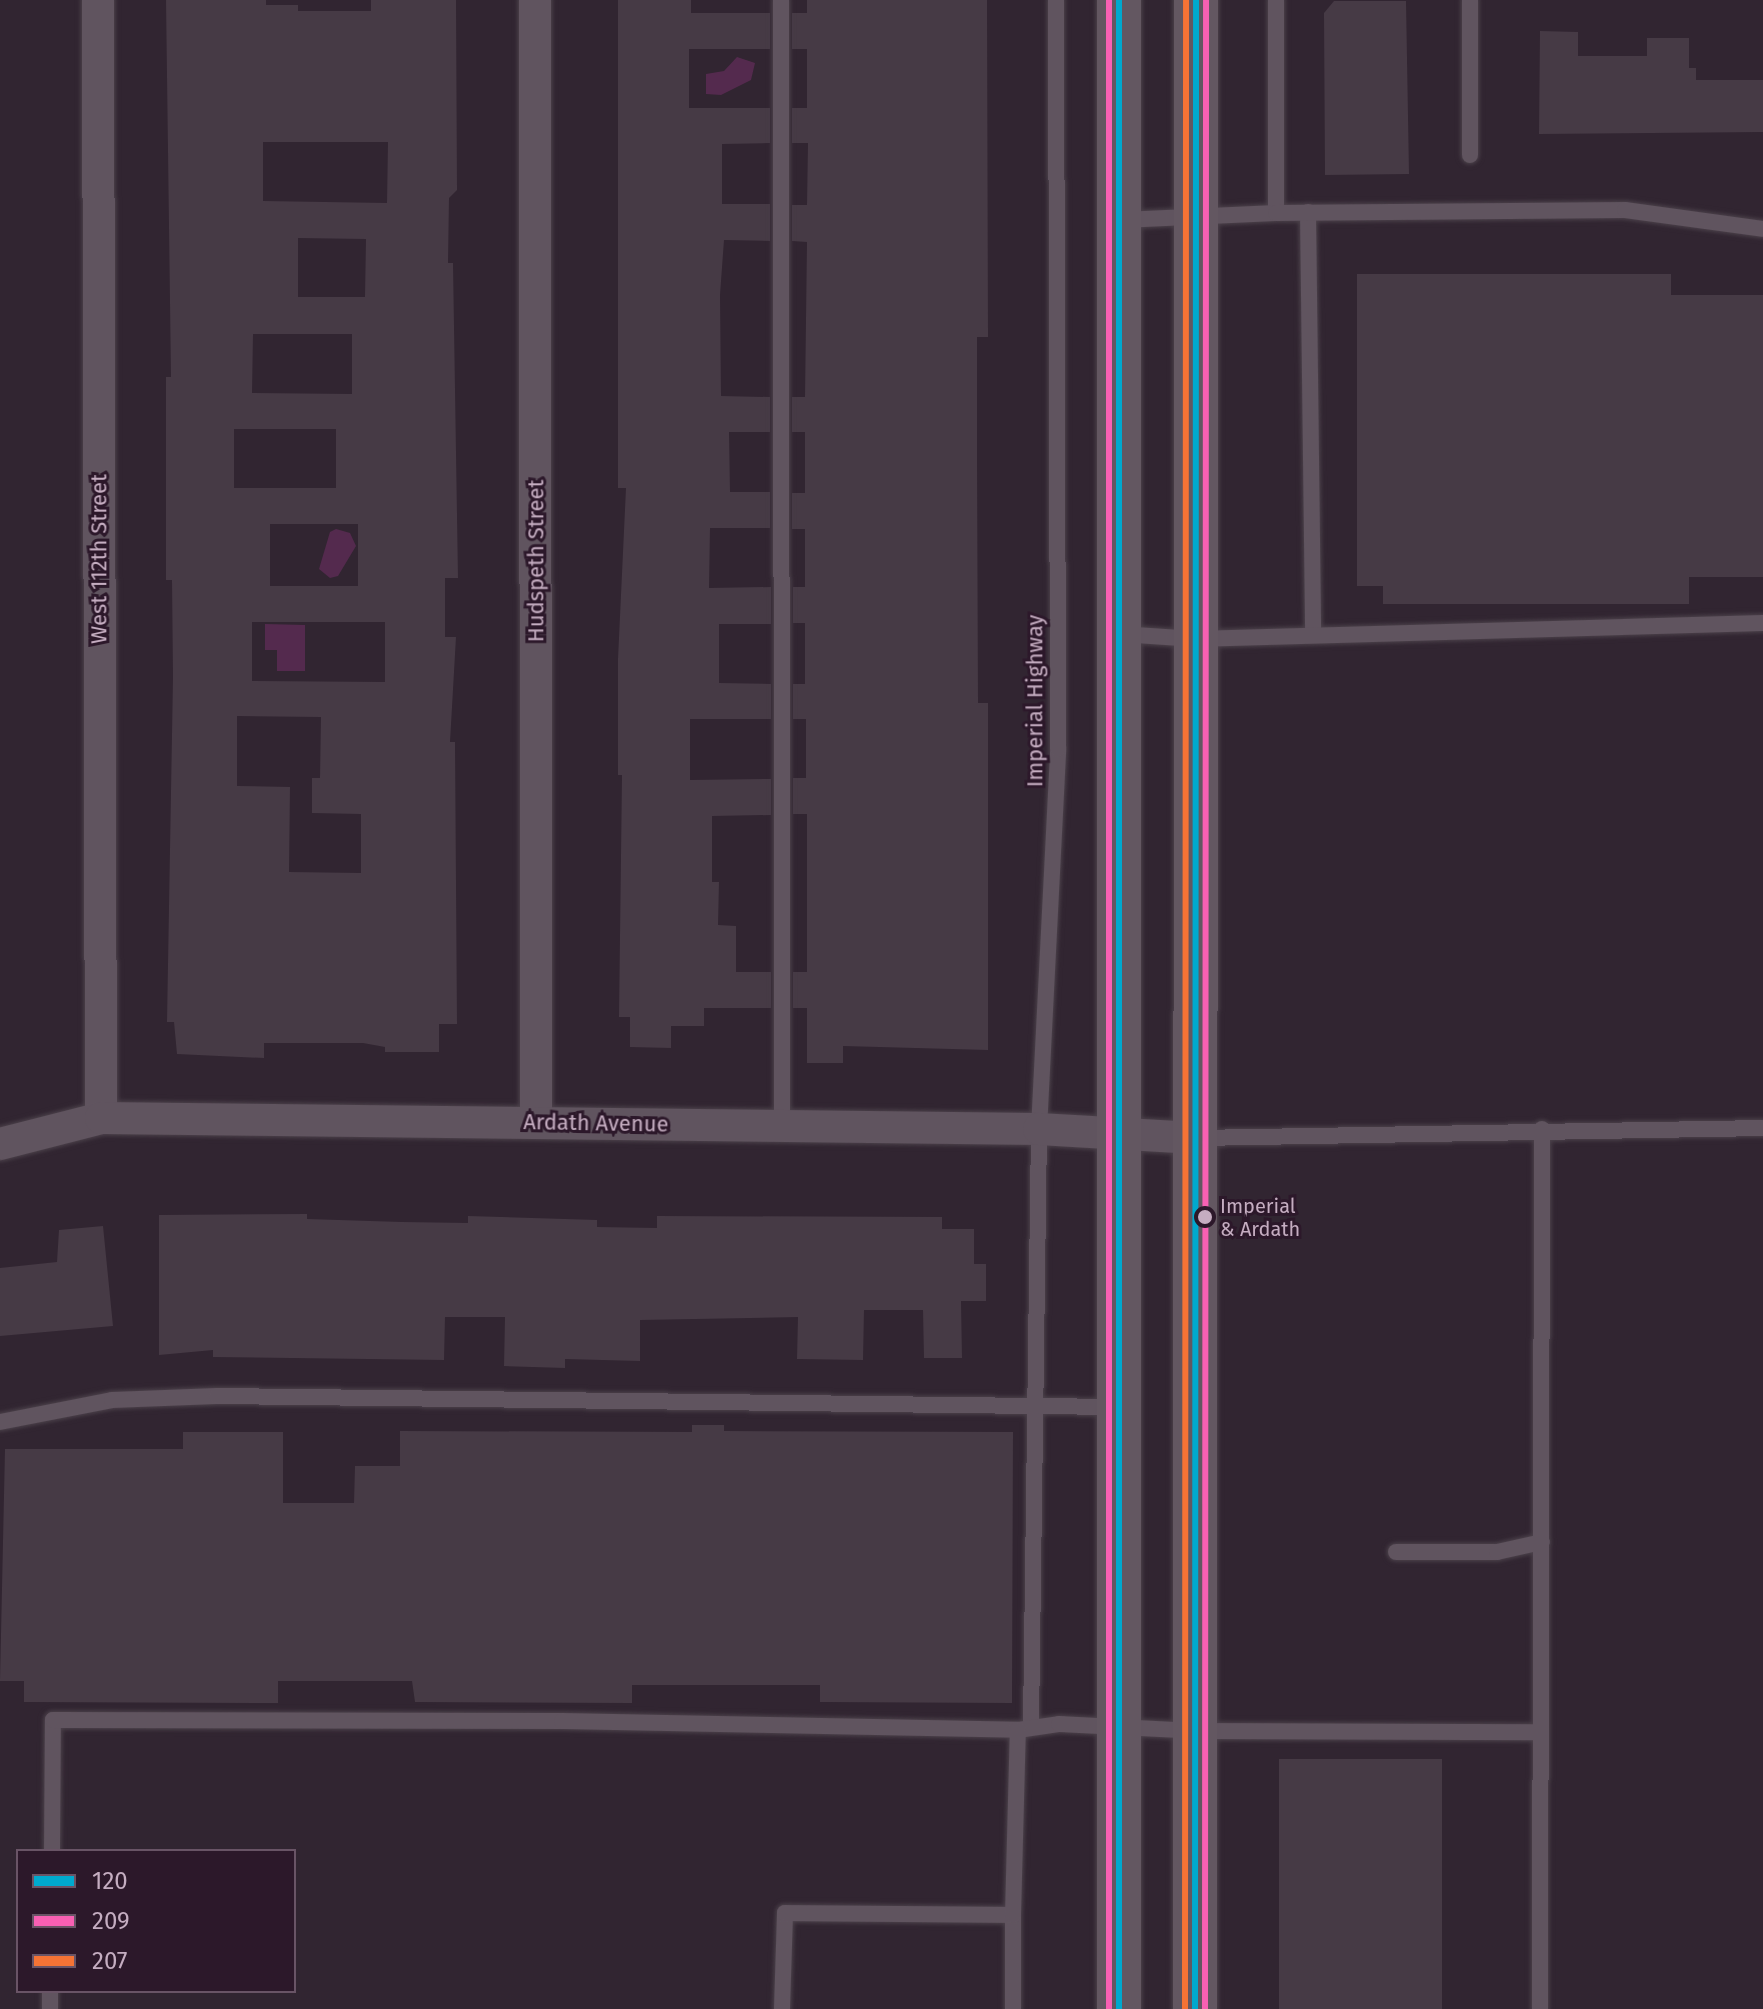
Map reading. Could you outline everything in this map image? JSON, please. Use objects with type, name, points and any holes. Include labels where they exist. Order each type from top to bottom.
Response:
[{"type":"main road","points":[[1119,0],[1119,2009]]},
{"type":"main road","points":[[1195,2009],[1196,0]]},
{"type":"street","name":"West 112th Street","points":[[98,0],[101,1118]]},
{"type":"street","name":"Hudspeth Street","points":[[535,0],[536,1122]]},
{"type":"street","name":"Ardath Avenue","points":[[0,1144],[101,1118],[1039,1129],[1195,1138]]},
{"type":"lane","points":[[781,0],[782,1125]]},
{"type":"lane","name":"Imperial Highway","points":[[1013,2009],[1013,1915],[1038,1403],[1039,1129],[1058,749],[1056,0]]},
{"type":"lane","points":[[1276,0],[1276,213]]},
{"type":"lane","points":[[1470,0],[1470,155]]},
{"type":"lane","points":[[1119,220],[1308,212],[1625,210],[1763,229]]},
{"type":"lane","points":[[1308,212],[1313,635]]},
{"type":"lane","points":[[1119,634],[1195,639],[1763,623]]},
{"type":"lane","points":[[1195,1138],[1542,1129],[1763,1128]]},
{"type":"lane","points":[[1540,2009],[1542,1129]]},
{"type":"lane","points":[[0,1422],[112,1400],[217,1396],[1038,1403],[1119,1407]]},
{"type":"lane","points":[[1396,1552],[1497,1552],[1542,1542]]},
{"type":"lane","points":[[52,1849],[53,1720],[1024,1727],[1119,1725],[1195,1731],[1539,1732]]},
{"type":"lane","points":[[782,2009],[785,1913],[1013,1915]]},
{"type":"shaded area","points":[[737,57],[755,63],[751,80],[721,95],[706,94],[706,74],[724,71]]},
{"type":"shaded area","points":[[336,529],[350,533],[356,546],[338,576],[330,578],[319,569],[330,532]]},
{"type":"shaded area","points":[[265,624],[305,625],[305,671],[277,671],[277,650],[265,650]]},
{"type":"building","points":[[166,0],[266,0],[266,5],[298,5],[298,11],[371,11],[371,0],[456,0],[457,190],[449,198],[448,263],[453,263],[458,578],[445,578],[445,637],[456,637],[450,742],[455,742],[457,1024],[439,1024],[439,1052],[385,1052],[385,1047],[363,1043],[264,1043],[264,1058],[177,1054],[174,1022],[167,1022],[173,677],[172,580],[166,580],[166,377],[171,377]],"holes":[[[263,142],[388,142],[387,203],[263,201]],[[298,238],[366,239],[365,297],[298,297]],[[253,334],[352,334],[352,394],[252,393]],[[234,429],[336,429],[336,488],[234,488]],[[270,524],[358,524],[358,586],[270,586]],[[252,622],[385,622],[385,682],[252,681]],[[237,716],[321,717],[320,778],[312,778],[312,813],[361,814],[361,873],[289,872],[290,787],[237,786]]]},
{"type":"building","points":[[618,0],[691,0],[691,13],[770,13],[770,49],[689,49],[689,108],[770,108],[770,143],[722,144],[722,204],[770,204],[770,241],[724,240],[720,295],[721,396],[770,397],[770,432],[729,432],[730,492],[770,492],[770,528],[710,528],[709,588],[771,587],[771,624],[719,624],[719,683],[771,684],[771,719],[690,719],[690,780],[771,779],[771,815],[712,816],[712,882],[719,882],[718,925],[736,926],[736,972],[771,972],[771,1008],[704,1008],[704,1026],[671,1026],[671,1048],[630,1047],[630,1017],[619,1017],[622,775],[618,775],[618,659],[626,488],[618,488]]},
{"type":"building","points":[[807,0],[987,0],[988,337],[977,337],[977,453],[978,703],[988,703],[988,1050],[843,1046],[843,1063],[807,1063],[807,1008],[793,1008],[793,972],[807,972],[807,814],[793,814],[793,778],[806,778],[806,719],[793,719],[793,684],[805,684],[805,623],[793,623],[793,587],[805,587],[805,529],[792,529],[792,493],[805,493],[805,432],[792,432],[792,397],[805,397],[807,242],[792,241],[792,205],[807,205],[808,143],[792,143],[792,108],[807,108],[807,49],[792,49],[792,13],[807,13]]},
{"type":"building","points":[[1334,1],[1406,1],[1409,174],[1325,175],[1324,13]]},
{"type":"building","points":[[1540,31],[1578,32],[1578,56],[1647,56],[1647,38],[1689,38],[1689,68],[1696,68],[1696,80],[1763,80],[1763,132],[1539,134]]},
{"type":"building","points":[[1357,274],[1671,274],[1671,295],[1763,295],[1763,577],[1689,577],[1689,604],[1383,604],[1383,586],[1357,586]]},
{"type":"building","points":[[307,1214],[307,1219],[402,1222],[468,1223],[468,1216],[597,1220],[597,1227],[657,1228],[657,1216],[942,1217],[942,1229],[974,1229],[974,1264],[986,1264],[986,1301],[961,1301],[962,1358],[924,1358],[923,1310],[864,1310],[863,1360],[797,1359],[798,1317],[640,1320],[640,1361],[565,1359],[565,1368],[504,1366],[505,1317],[445,1317],[444,1360],[213,1357],[213,1350],[159,1355],[159,1215]]},
{"type":"building","points":[[103,1226],[113,1326],[0,1336],[0,1268],[57,1262],[59,1230]]},
{"type":"building","points":[[692,1425],[724,1425],[724,1431],[1013,1432],[1012,1703],[820,1702],[820,1685],[632,1685],[632,1703],[415,1702],[412,1681],[278,1681],[278,1703],[24,1702],[24,1681],[0,1681],[5,1449],[183,1449],[183,1432],[283,1432],[283,1503],[354,1503],[355,1466],[400,1466],[400,1431],[692,1432]]},
{"type":"building","points":[[1279,1759],[1442,1759],[1442,2009],[1279,2009]]},
{"type":"transit line","name":"209","points":[[1109,0],[1109,2009]]},
{"type":"transit line","name":"120","points":[[1119,0],[1119,2009]]},
{"type":"transit line","name":"207","points":[[1185,2009],[1186,0]]},
{"type":"transit line","name":"120","points":[[1195,2009],[1196,0]]},
{"type":"transit line","name":"209","points":[[1205,2009],[1206,0]]},
{"type":"place","name":"Imperial & Ardath","points":[[1205,1217]]}]
